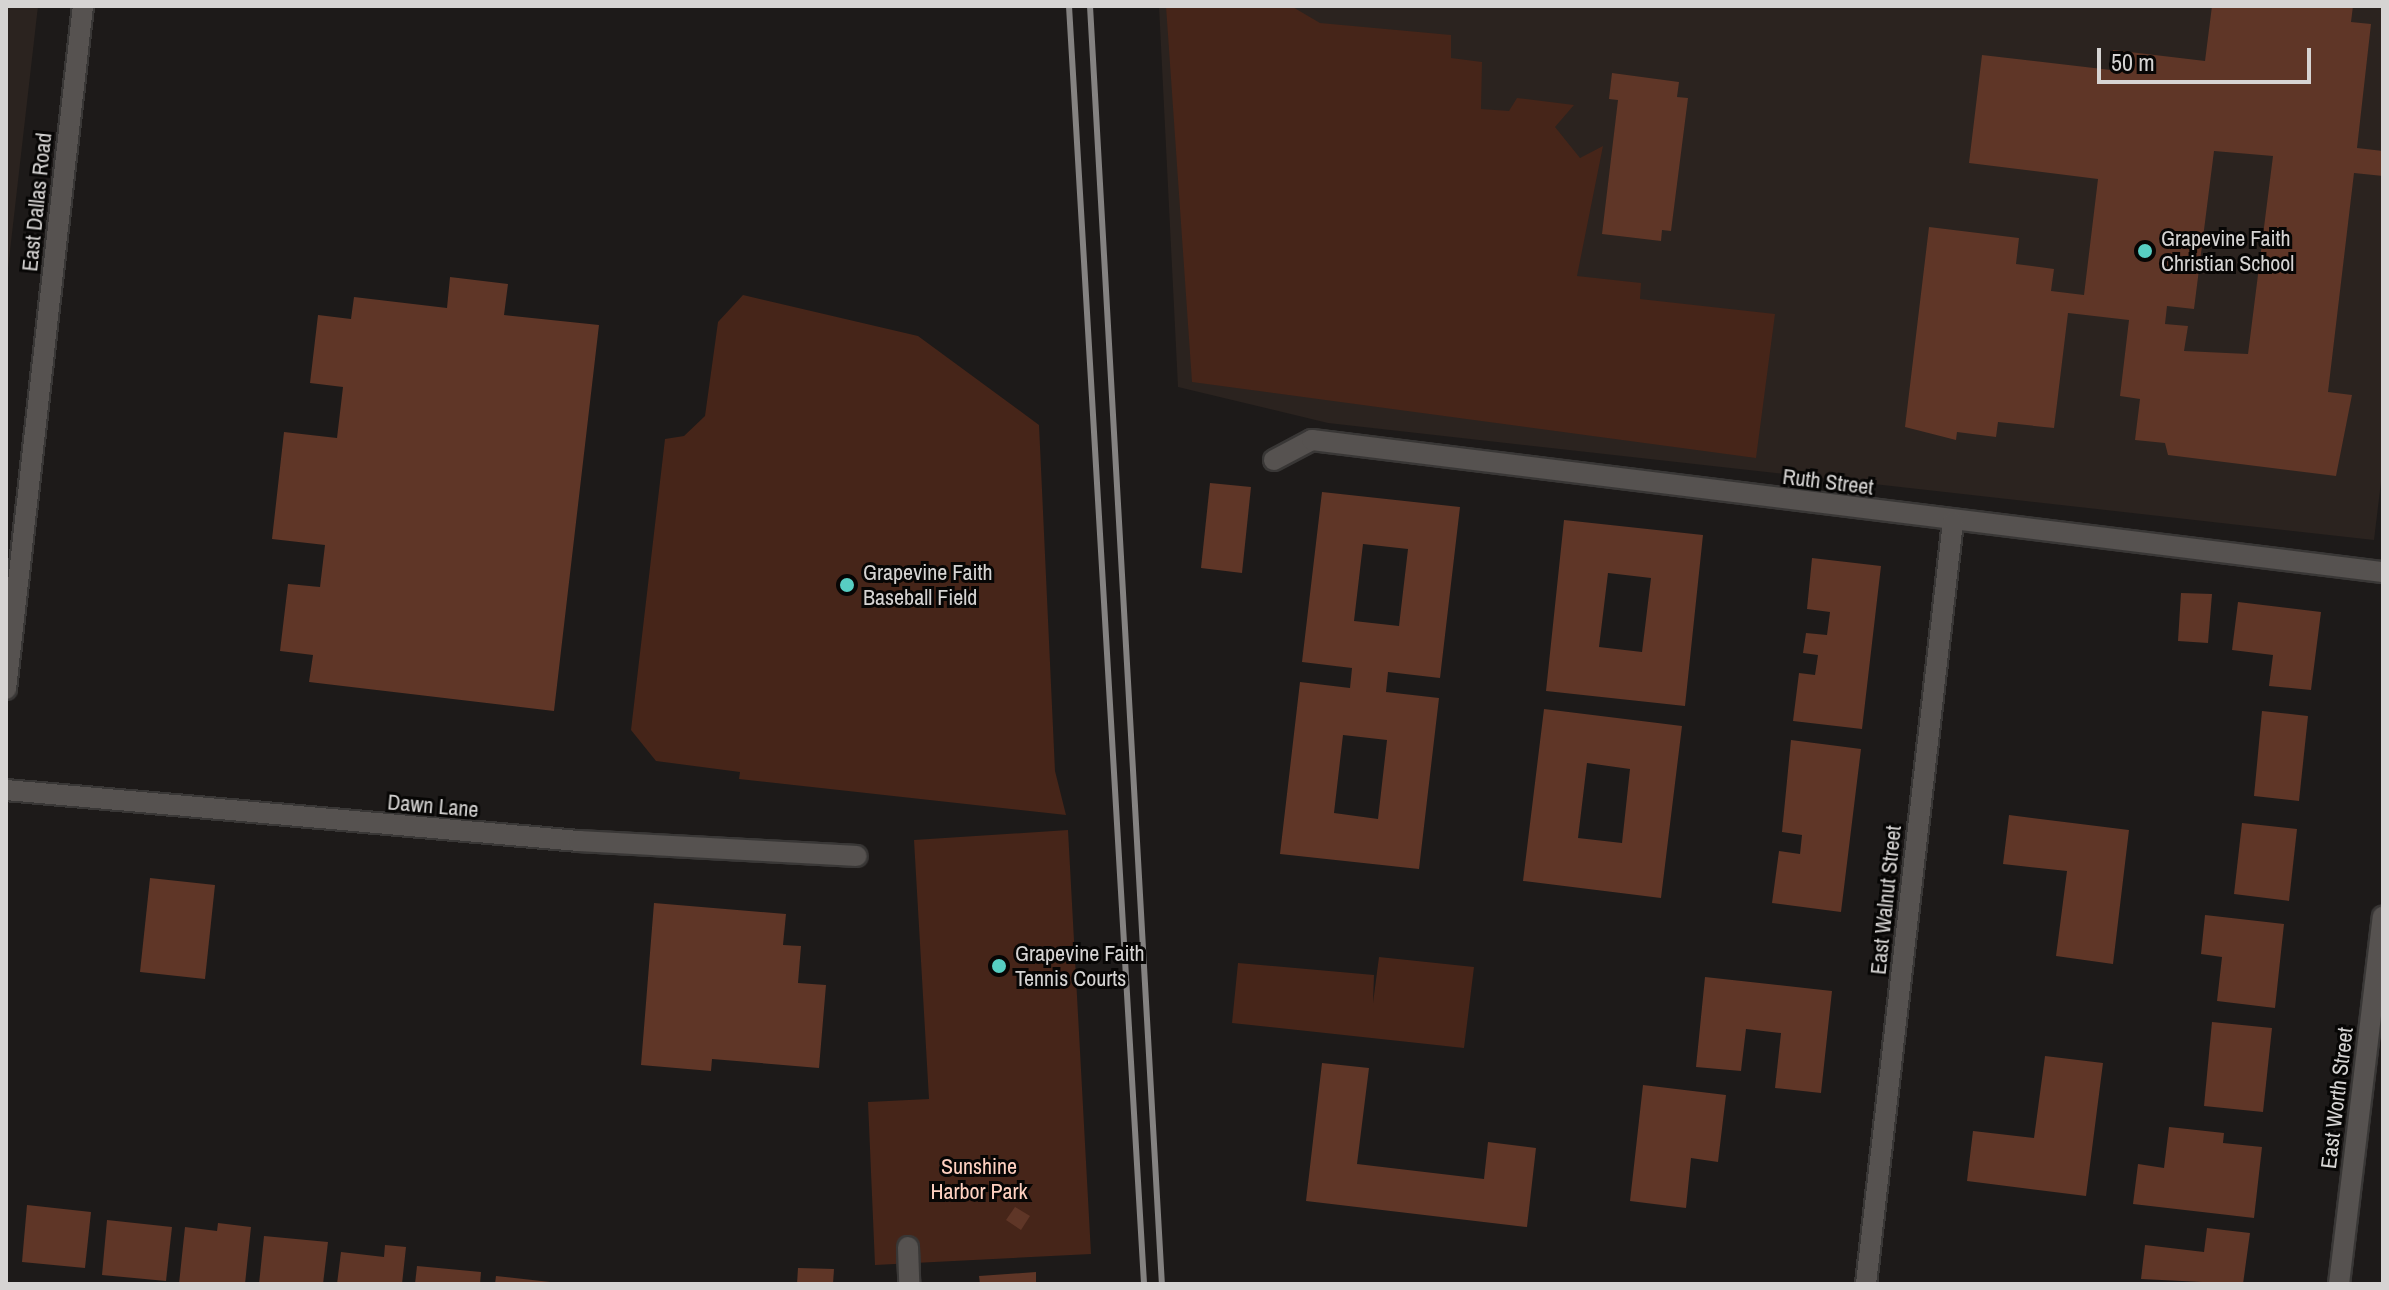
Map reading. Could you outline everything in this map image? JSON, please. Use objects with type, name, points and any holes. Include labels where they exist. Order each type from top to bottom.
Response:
[{"type":"street","name":"East Dallas Road","points":[[6,689],[83,6]]},
{"type":"street","name":"Ruth Street","points":[[1274,460],[1312,440],[1953,522],[2383,572]]},
{"type":"street","name":"East Walnut Street","points":[[1866,1284],[1953,522]]},
{"type":"street","name":"Dawn Lane","points":[[6,790],[548,839],[857,856]]},
{"type":"street","name":"East Worth Street","points":[[2339,1284],[2383,917]]},
{"type":"street","points":[[908,1247],[909,1284]]},
{"type":"shaded area","points":[[6,6],[38,6],[6,286]]},
{"type":"shaded area","points":[[1159,6],[2383,6],[2383,466],[2374,540],[1328,423],[1178,387]]},
{"type":"green space","points":[[1166,6],[1291,6],[1320,23],[1451,35],[1451,58],[1482,62],[1481,109],[1509,111],[1517,98],[1574,105],[1555,127],[1580,158],[1603,146],[1577,276],[1641,283],[1640,299],[1775,314],[1756,458],[1192,382]]},
{"type":"green space","name":"Grapevine Faith Baseball Field","points":[[743,295],[918,336],[1039,425],[1055,771],[1066,815],[739,779],[740,772],[656,761],[631,730],[665,439],[684,436],[705,416],[718,322]]},
{"type":"green space","name":"Sunshine Harbor Park","points":[[1068,830],[1091,1254],[875,1265],[868,1102],[929,1099],[914,840]]},
{"type":"green space","points":[[1379,957],[1474,967],[1464,1048],[1232,1023],[1238,963],[1374,975],[1373,1003]]},
{"type":"building","name":"Grapevine Faith Christian School","points":[[2212,6],[2353,6],[2351,22],[2371,24],[2357,148],[2383,151],[2383,176],[2354,173],[2328,392],[2352,395],[2336,476],[2168,455],[2165,443],[2135,440],[2140,399],[2120,396],[2129,320],[2068,313],[2054,428],[1998,422],[1996,437],[1957,432],[1956,440],[1905,427],[1929,227],[2019,238],[2016,264],[2054,269],[2051,291],[2084,295],[2098,179],[1969,163],[1982,55],[2111,70],[2113,50],[2205,61]],"holes":[[[2214,151],[2273,156],[2248,354],[2184,351],[2188,326],[2165,324],[2167,306],[2194,309]]]},
{"type":"building","points":[[1612,73],[1679,82],[1677,97],[1688,98],[1671,231],[1662,230],[1661,241],[1602,234],[1618,100],[1609,99]]},
{"type":"building","points":[[450,277],[508,284],[504,315],[599,325],[554,711],[309,682],[313,655],[280,651],[288,584],[320,587],[325,545],[272,539],[284,432],[337,438],[343,387],[310,383],[318,315],[351,319],[354,297],[447,308]]},
{"type":"building","points":[[1210,483],[1251,487],[1242,573],[1201,568]]},
{"type":"building","points":[[1322,492],[1460,507],[1440,678],[1388,672],[1386,692],[1439,698],[1419,869],[1280,854],[1300,682],[1350,688],[1352,668],[1302,662]],"holes":[[[1363,544],[1408,549],[1399,626],[1354,621]],[[1343,735],[1387,740],[1378,819],[1334,813]]]},
{"type":"building","points":[[1564,520],[1703,535],[1685,706],[1546,691]],"holes":[[[1608,573],[1651,578],[1642,652],[1599,647]]]},
{"type":"building","points":[[1812,558],[1881,566],[1862,729],[1793,721],[1799,673],[1815,675],[1818,655],[1803,653],[1806,633],[1827,635],[1830,612],[1807,609]]},
{"type":"building","points":[[2181,593],[2212,594],[2208,643],[2178,641]]},
{"type":"building","points":[[2238,602],[2321,612],[2311,690],[2269,686],[2273,655],[2232,650]]},
{"type":"building","points":[[1544,709],[1682,726],[1661,898],[1523,881]],"holes":[[[1587,763],[1630,769],[1622,843],[1578,838]]]},
{"type":"building","points":[[2262,711],[2308,716],[2299,801],[2254,796]]},
{"type":"building","points":[[1791,740],[1861,749],[1841,912],[1772,903],[1779,851],[1800,854],[1802,835],[1782,832]]},
{"type":"building","points":[[2009,815],[2129,830],[2113,964],[2056,956],[2067,871],[2003,864]]},
{"type":"building","points":[[2242,823],[2297,829],[2289,901],[2234,894]]},
{"type":"building","points":[[150,878],[215,885],[205,979],[140,972]]},
{"type":"building","points":[[654,903],[786,914],[783,945],[801,946],[798,983],[826,985],[819,1068],[712,1059],[711,1071],[641,1065]]},
{"type":"building","points":[[2205,915],[2284,924],[2275,1008],[2217,1001],[2222,957],[2201,954]]},
{"type":"building","points":[[1705,977],[1832,991],[1821,1093],[1775,1088],[1781,1033],[1746,1029],[1741,1071],[1696,1067]]},
{"type":"building","points":[[2212,1022],[2272,1028],[2263,1112],[2204,1106]]},
{"type":"building","points":[[2045,1056],[2103,1063],[2086,1196],[1967,1181],[1973,1131],[2034,1138]]},
{"type":"building","points":[[1322,1063],[1369,1068],[1357,1164],[1484,1179],[1488,1142],[1536,1148],[1527,1227],[1306,1201]]},
{"type":"building","points":[[1643,1085],[1726,1095],[1718,1162],[1691,1158],[1686,1208],[1630,1201]]},
{"type":"building","points":[[2169,1127],[2224,1133],[2223,1143],[2262,1147],[2254,1218],[2133,1204],[2138,1164],[2164,1168]]},
{"type":"building","points":[[27,1205],[91,1212],[85,1268],[22,1262]]},
{"type":"building","points":[[1015,1207],[1030,1216],[1021,1230],[1006,1220]]},
{"type":"building","points":[[107,1220],[172,1227],[166,1281],[102,1275]]},
{"type":"building","points":[[218,1223],[251,1227],[245,1284],[179,1284],[185,1227],[217,1231]]},
{"type":"building","points":[[2207,1228],[2250,1233],[2243,1284],[2141,1279],[2145,1245],[2204,1252]]},
{"type":"building","points":[[264,1236],[328,1242],[323,1284],[259,1284]]},
{"type":"building","points":[[385,1245],[406,1247],[402,1284],[337,1284],[341,1252],[384,1257]]},
{"type":"building","points":[[417,1266],[481,1272],[480,1284],[415,1284]]},
{"type":"building","points":[[798,1268],[834,1269],[833,1284],[797,1284]]},
{"type":"building","points":[[1036,1272],[1036,1284],[980,1284],[979,1276]]},
{"type":"building","points":[[496,1276],[550,1282],[550,1284],[495,1284]]},
{"type":"railway","points":[[1069,6],[1144,1284]]},
{"type":"railway","points":[[1090,6],[1162,1284]]},
{"type":"place","name":"Grapevine Faith Christian School","points":[[2145,251]]},
{"type":"place","name":"Grapevine Faith Baseball Field","points":[[847,585]]},
{"type":"place","name":"Grapevine Faith Tennis Courts","points":[[999,966]]}]
